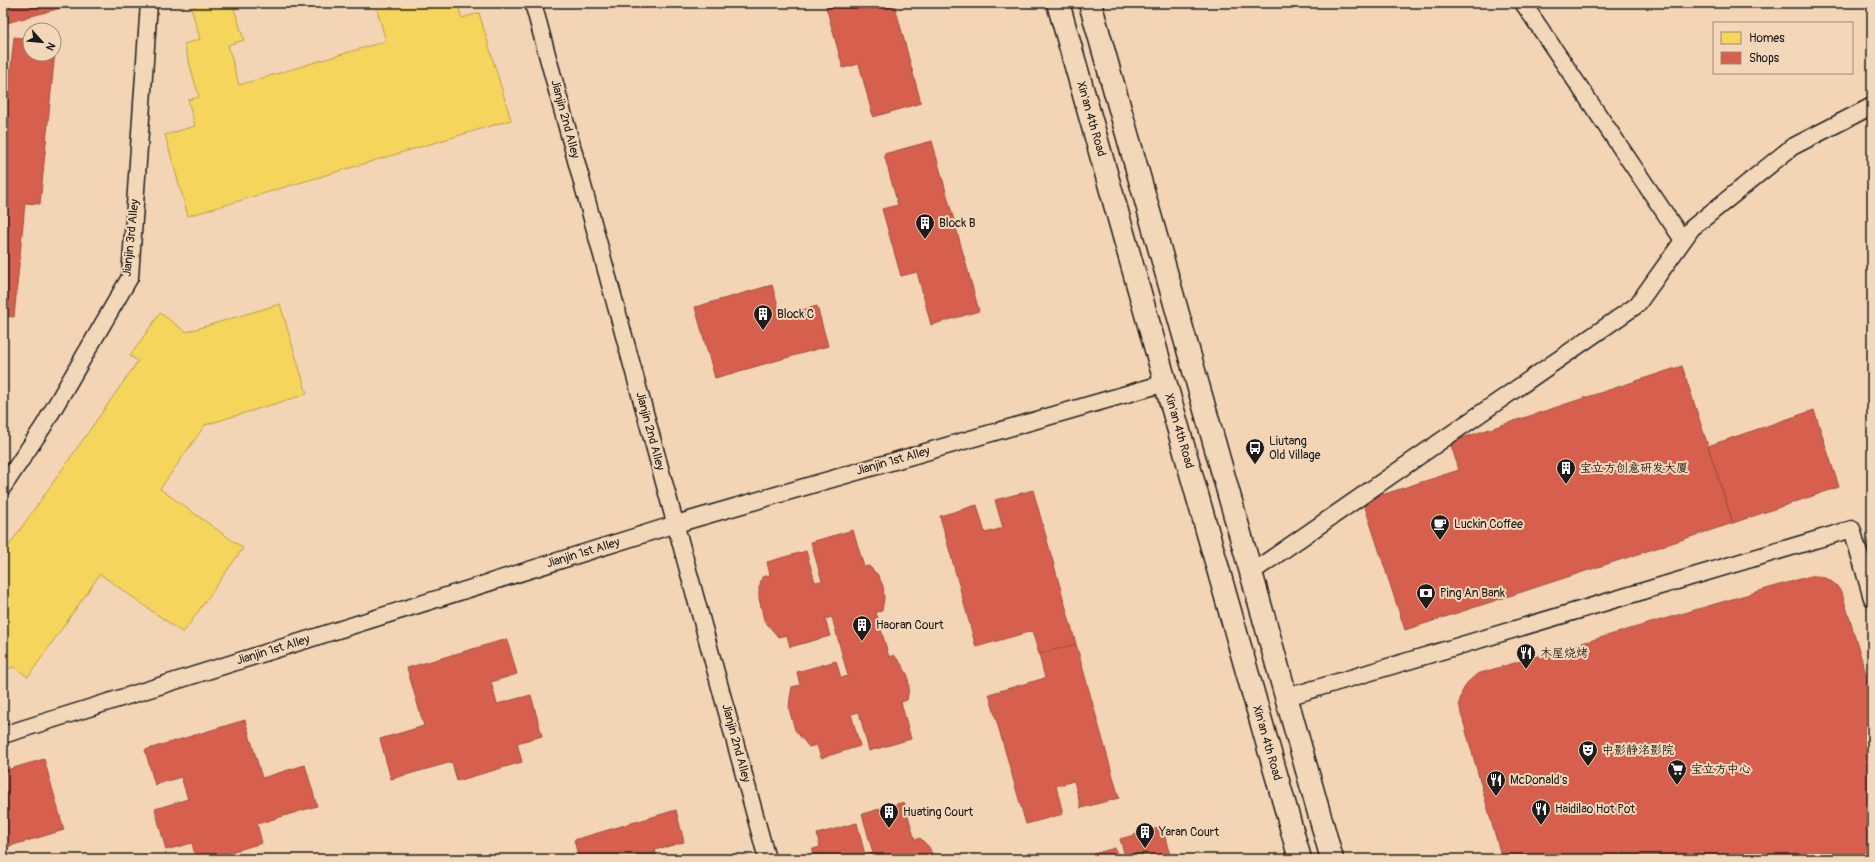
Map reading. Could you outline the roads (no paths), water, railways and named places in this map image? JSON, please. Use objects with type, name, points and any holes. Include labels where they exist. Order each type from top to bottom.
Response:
[{"type":"main road","name":"Xin'an 4th Road","points":[[1058,3],[1300,859]]},
{"type":"main road","points":[[1090,3],[1332,859]]},
{"type":"lane","name":"Jianjin 3rd Alley","points":[[3,487],[43,427],[130,277],[149,3]]},
{"type":"lane","name":"Jianjin 2nd Alley","points":[[533,3],[768,859]]},
{"type":"lane","points":[[1523,3],[1683,240]]},
{"type":"lane","points":[[1252,572],[1638,305],[1692,228],[1792,147],[1872,106]]},
{"type":"lane","name":"Jianjin 1st Alley","points":[[3,735],[676,524],[1165,382]]},
{"type":"lane","points":[[1286,697],[1852,529],[1872,598]]},
{"type":"place","name":"Block B","points":[[925,240]]},
{"type":"place","name":"Block C","points":[[763,331]]},
{"type":"place","name":"Liutang Old Village","points":[[1255,465]]},
{"type":"place","name":"宝立方创意研发大厦","points":[[1566,485]]},
{"type":"place","name":"Luckin Coffee","points":[[1440,541]]},
{"type":"place","name":"Ping An Bank","points":[[1426,610]]},
{"type":"place","name":"Haoran Court","points":[[862,642]]},
{"type":"place","name":"木屋烧烤","points":[[1526,670]]},
{"type":"place","name":"中影静洺影院","points":[[1588,767]]},
{"type":"place","name":"宝立方中心","points":[[1677,786]]},
{"type":"place","name":"McDonald's","points":[[1496,797]]},
{"type":"place","name":"Haidilao Hot Pot","points":[[1541,826]]},
{"type":"place","name":"Huating Court","points":[[889,829]]},
{"type":"place","name":"Yaran Court","points":[[1145,849]]}]
